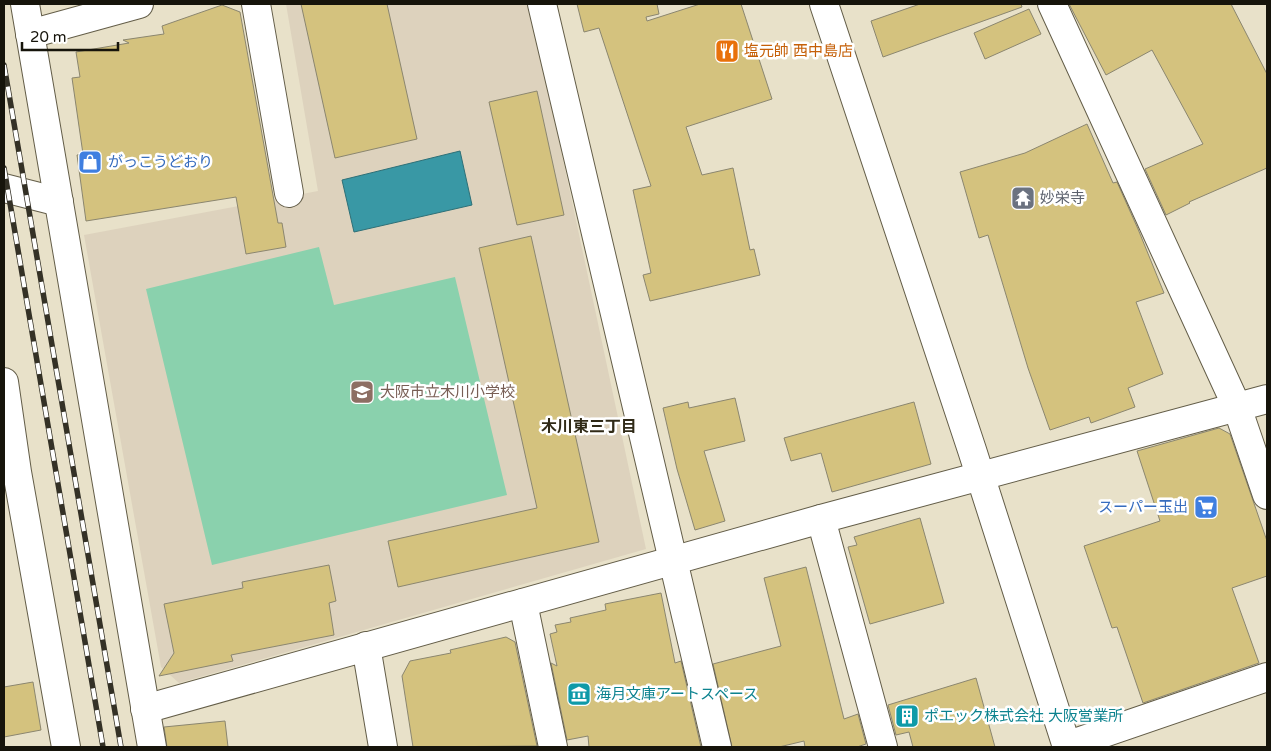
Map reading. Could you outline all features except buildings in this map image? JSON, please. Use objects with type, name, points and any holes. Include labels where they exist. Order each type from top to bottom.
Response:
[{"type":"street","points":[[25,4],[152,747]]},
{"type":"street","points":[[30,34],[139,4]]},
{"type":"street","points":[[256,4],[289,193]]},
{"type":"street","points":[[542,4],[717,747]]},
{"type":"street","points":[[824,4],[1067,747],[1267,677]]},
{"type":"street","points":[[1052,4],[1237,407],[1267,496]]},
{"type":"street","points":[[4,188],[59,202]]},
{"type":"street","points":[[4,382],[10,475],[66,747]]},
{"type":"street","points":[[145,710],[821,519],[1267,399]]},
{"type":"street","points":[[821,519],[883,747]]},
{"type":"street","points":[[524,603],[553,747]]},
{"type":"street","points":[[366,646],[383,747]]},
{"type":"shaded area","name":"大阪市立木川小学校","points":[[286,4],[530,4],[646,549],[179,683],[161,667],[84,235],[318,191]]},
{"type":"green space","points":[[319,247],[334,305],[455,277],[507,495],[212,565],[146,289]]},
{"type":"water","points":[[460,151],[472,205],[354,232],[342,180]]},
{"type":"railway","points":[[4,65],[121,747]]},
{"type":"railway","points":[[4,168],[103,747]]},
{"type":"place","name":"塩元帥 西中島店","points":[[727,51]]},
{"type":"place","name":"がっこうどおり","points":[[90,162]]},
{"type":"place","name":"妙栄寺","points":[[1023,198]]},
{"type":"place","name":"大阪市立木川小学校","points":[[362,392]]},
{"type":"place","name":"スーパー玉出","points":[[1206,507]]},
{"type":"place","name":"海月文庫アートスペース","points":[[579,694]]},
{"type":"place","name":"ポエック株式会社 大阪営業所","points":[[907,716]]},
{"type":"district","name":"木川東三丁目","points":[[589,426]]}]
